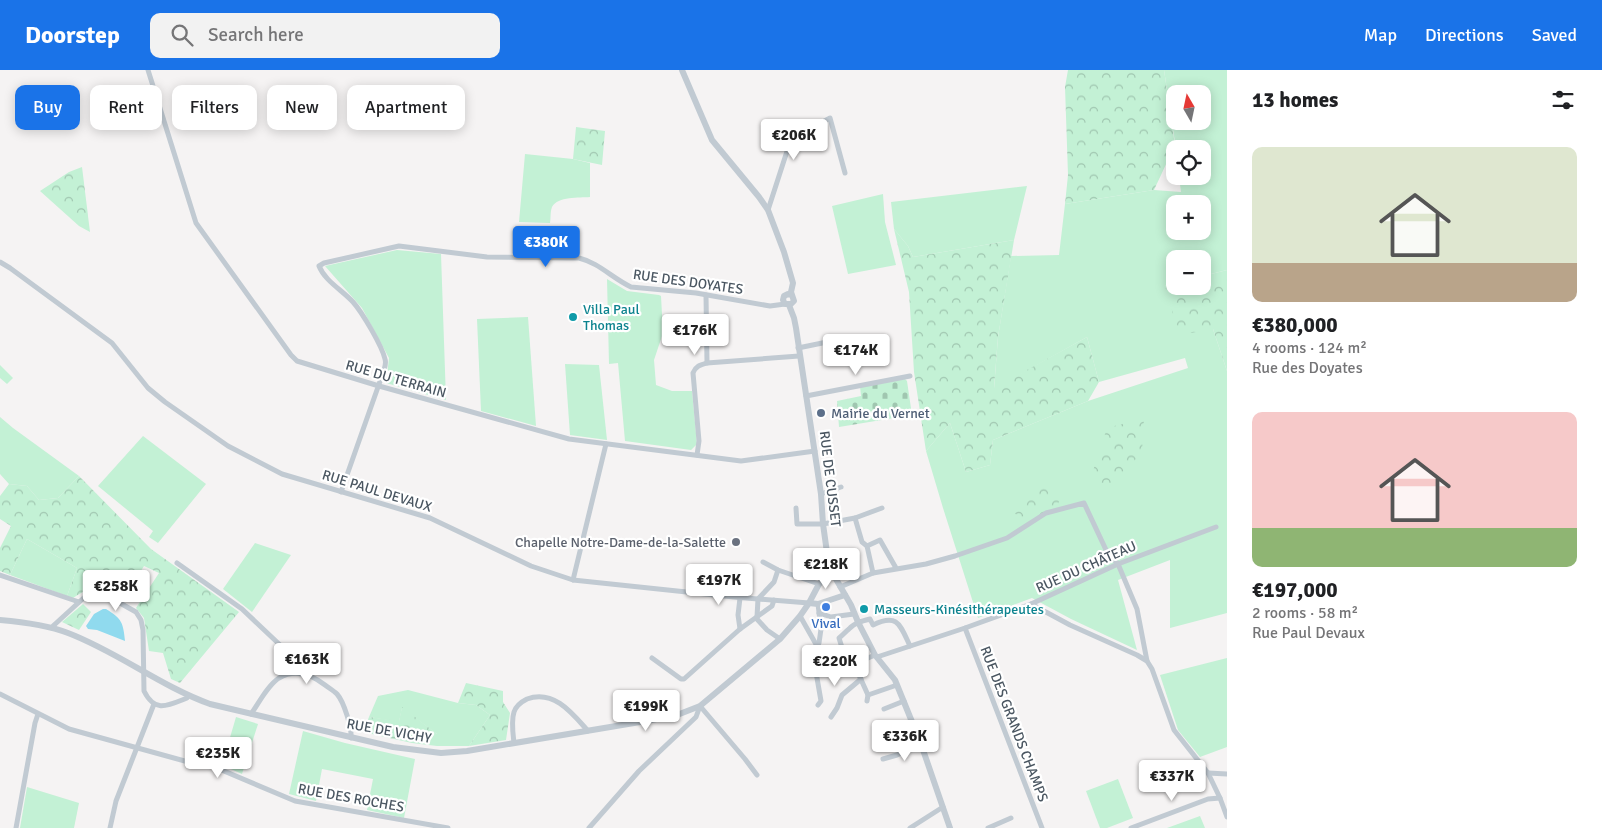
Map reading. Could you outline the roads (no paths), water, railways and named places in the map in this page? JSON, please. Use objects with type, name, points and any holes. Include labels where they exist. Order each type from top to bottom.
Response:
[{"type":"street","name":"RUE DU TERRAIN","points":[[148,70],[196,223],[297,361],[569,439],[741,461],[815,451]]},
{"type":"street","points":[[682,70],[712,140],[768,210],[777,231],[793,283],[783,300],[789,304],[794,299],[787,295]]},
{"type":"street","points":[[768,210],[790,142],[830,118],[845,173]]},
{"type":"street","name":"RUE DES DOYATES","points":[[379,386],[385,360],[381,348],[356,306],[323,274],[319,266],[324,263],[399,246],[487,257],[579,258],[600,267],[631,287],[706,295],[776,306],[789,304]]},
{"type":"street","name":"RUE PAUL DEVAUX","points":[[0,262],[112,343],[148,388],[165,402],[218,440],[282,474],[430,518],[531,566],[573,580],[740,598],[809,603]]},
{"type":"street","points":[[706,295],[707,364]]},
{"type":"street","points":[[764,304],[776,302],[787,295]]},
{"type":"street","name":"RUE DE CUSSET","points":[[789,304],[796,328],[831,572]]},
{"type":"street","points":[[798,348],[832,341]]},
{"type":"street","points":[[697,455],[699,441],[693,373],[695,368],[700,364],[799,356]]},
{"type":"street","points":[[806,396],[910,376]]},
{"type":"street","points":[[341,492],[379,386]]},
{"type":"street","points":[[573,580],[606,444]]},
{"type":"street","points":[[821,494],[841,487]]},
{"type":"street","points":[[840,587],[873,573],[926,564],[1007,538],[1046,513],[1084,503],[1107,552],[1118,564],[1137,609],[1147,661],[1152,669],[1174,730],[1208,773],[1227,817]]},
{"type":"street","points":[[796,508],[797,524],[823,524],[855,518],[882,508]]},
{"type":"street","points":[[855,518],[862,542],[868,546],[873,573]]},
{"type":"street","name":"RUE DU CHÂTEAU","points":[[854,664],[965,628],[1030,604],[1118,564],[1216,527]]},
{"type":"street","points":[[868,546],[880,540],[896,568]]},
{"type":"street","points":[[845,560],[839,562],[840,567],[831,572],[876,656],[891,673],[897,685],[921,744],[950,828]]},
{"type":"street","points":[[763,562],[778,570],[819,584]]},
{"type":"street","points":[[177,563],[242,609],[297,661],[304,673]]},
{"type":"street","points":[[778,570],[774,582],[758,599],[757,618],[767,630],[780,639]]},
{"type":"street","name":"RUE DE VICHY","points":[[0,620],[37,624],[68,633],[103,649],[188,696],[210,704],[392,747],[441,753],[467,751],[588,731],[684,713],[700,706],[780,639],[800,616],[819,584],[831,572]]},
{"type":"street","points":[[0,575],[79,602]]},
{"type":"street","points":[[52,628],[88,594],[98,592],[112,598],[136,612],[141,620],[143,630],[144,690],[154,704],[162,706],[172,704],[188,696]]},
{"type":"street","points":[[809,603],[818,604],[845,595]]},
{"type":"street","points":[[740,598],[738,614],[740,629]]},
{"type":"street","points":[[652,658],[681,679],[684,679],[740,629],[772,606],[774,600]]},
{"type":"street","points":[[818,604],[821,629],[813,655],[821,701],[818,705]]},
{"type":"street","points":[[1030,604],[1147,661]]},
{"type":"street","points":[[819,613],[831,617],[854,614]]},
{"type":"street","points":[[800,616],[817,646]]},
{"type":"street","points":[[867,701],[868,695],[861,679],[854,664],[844,654],[839,638],[858,622],[870,619],[873,625],[883,620],[890,620],[896,621],[900,625],[910,646]]},
{"type":"street","name":"RUE DES GRANDS CHAMPS","points":[[965,628],[1042,828]]},
{"type":"street","points":[[251,714],[273,684],[280,678],[288,674],[304,673],[337,694],[343,703],[351,738]]},
{"type":"street","points":[[831,717],[838,708],[842,695],[861,679]]},
{"type":"street","points":[[868,695],[897,685]]},
{"type":"street","name":"RUE DES ROCHES","points":[[0,694],[69,729],[199,765],[212,766],[295,801],[448,828]]},
{"type":"street","points":[[514,743],[514,713],[517,706],[523,701],[532,698],[554,700],[570,710],[588,731]]},
{"type":"street","points":[[884,709],[904,701]]},
{"type":"street","points":[[110,828],[116,801],[154,704]]},
{"type":"street","points":[[589,828],[639,771],[696,717],[700,706],[757,776]]},
{"type":"street","points":[[684,713],[688,724]]},
{"type":"street","points":[[16,828],[38,714]]},
{"type":"street","points":[[895,729],[911,721]]},
{"type":"street","points":[[889,746],[916,733]]},
{"type":"street","points":[[883,759],[897,756],[921,744]]},
{"type":"street","points":[[1208,773],[1227,774]]},
{"type":"street","points":[[1131,828],[1208,800],[1220,798]]},
{"type":"street","points":[[910,828],[943,807]]},
{"type":"street","points":[[988,828],[1010,818]]},
{"type":"water","points":[[103,609],[111,612],[119,619],[125,641],[97,630],[88,629],[86,626],[94,614]]},
{"type":"place","name":"Villa Paul Thomas","points":[[573,317]]},
{"type":"place","name":"Mairie du Vernet","points":[[821,413]]},
{"type":"place","name":"Chapelle Notre-Dame-de-la-Salette","points":[[736,542]]},
{"type":"place","name":"Vival","points":[[826,607]]},
{"type":"place","name":"Masseurs-Kinésithérapeutes","points":[[864,609]]}]
